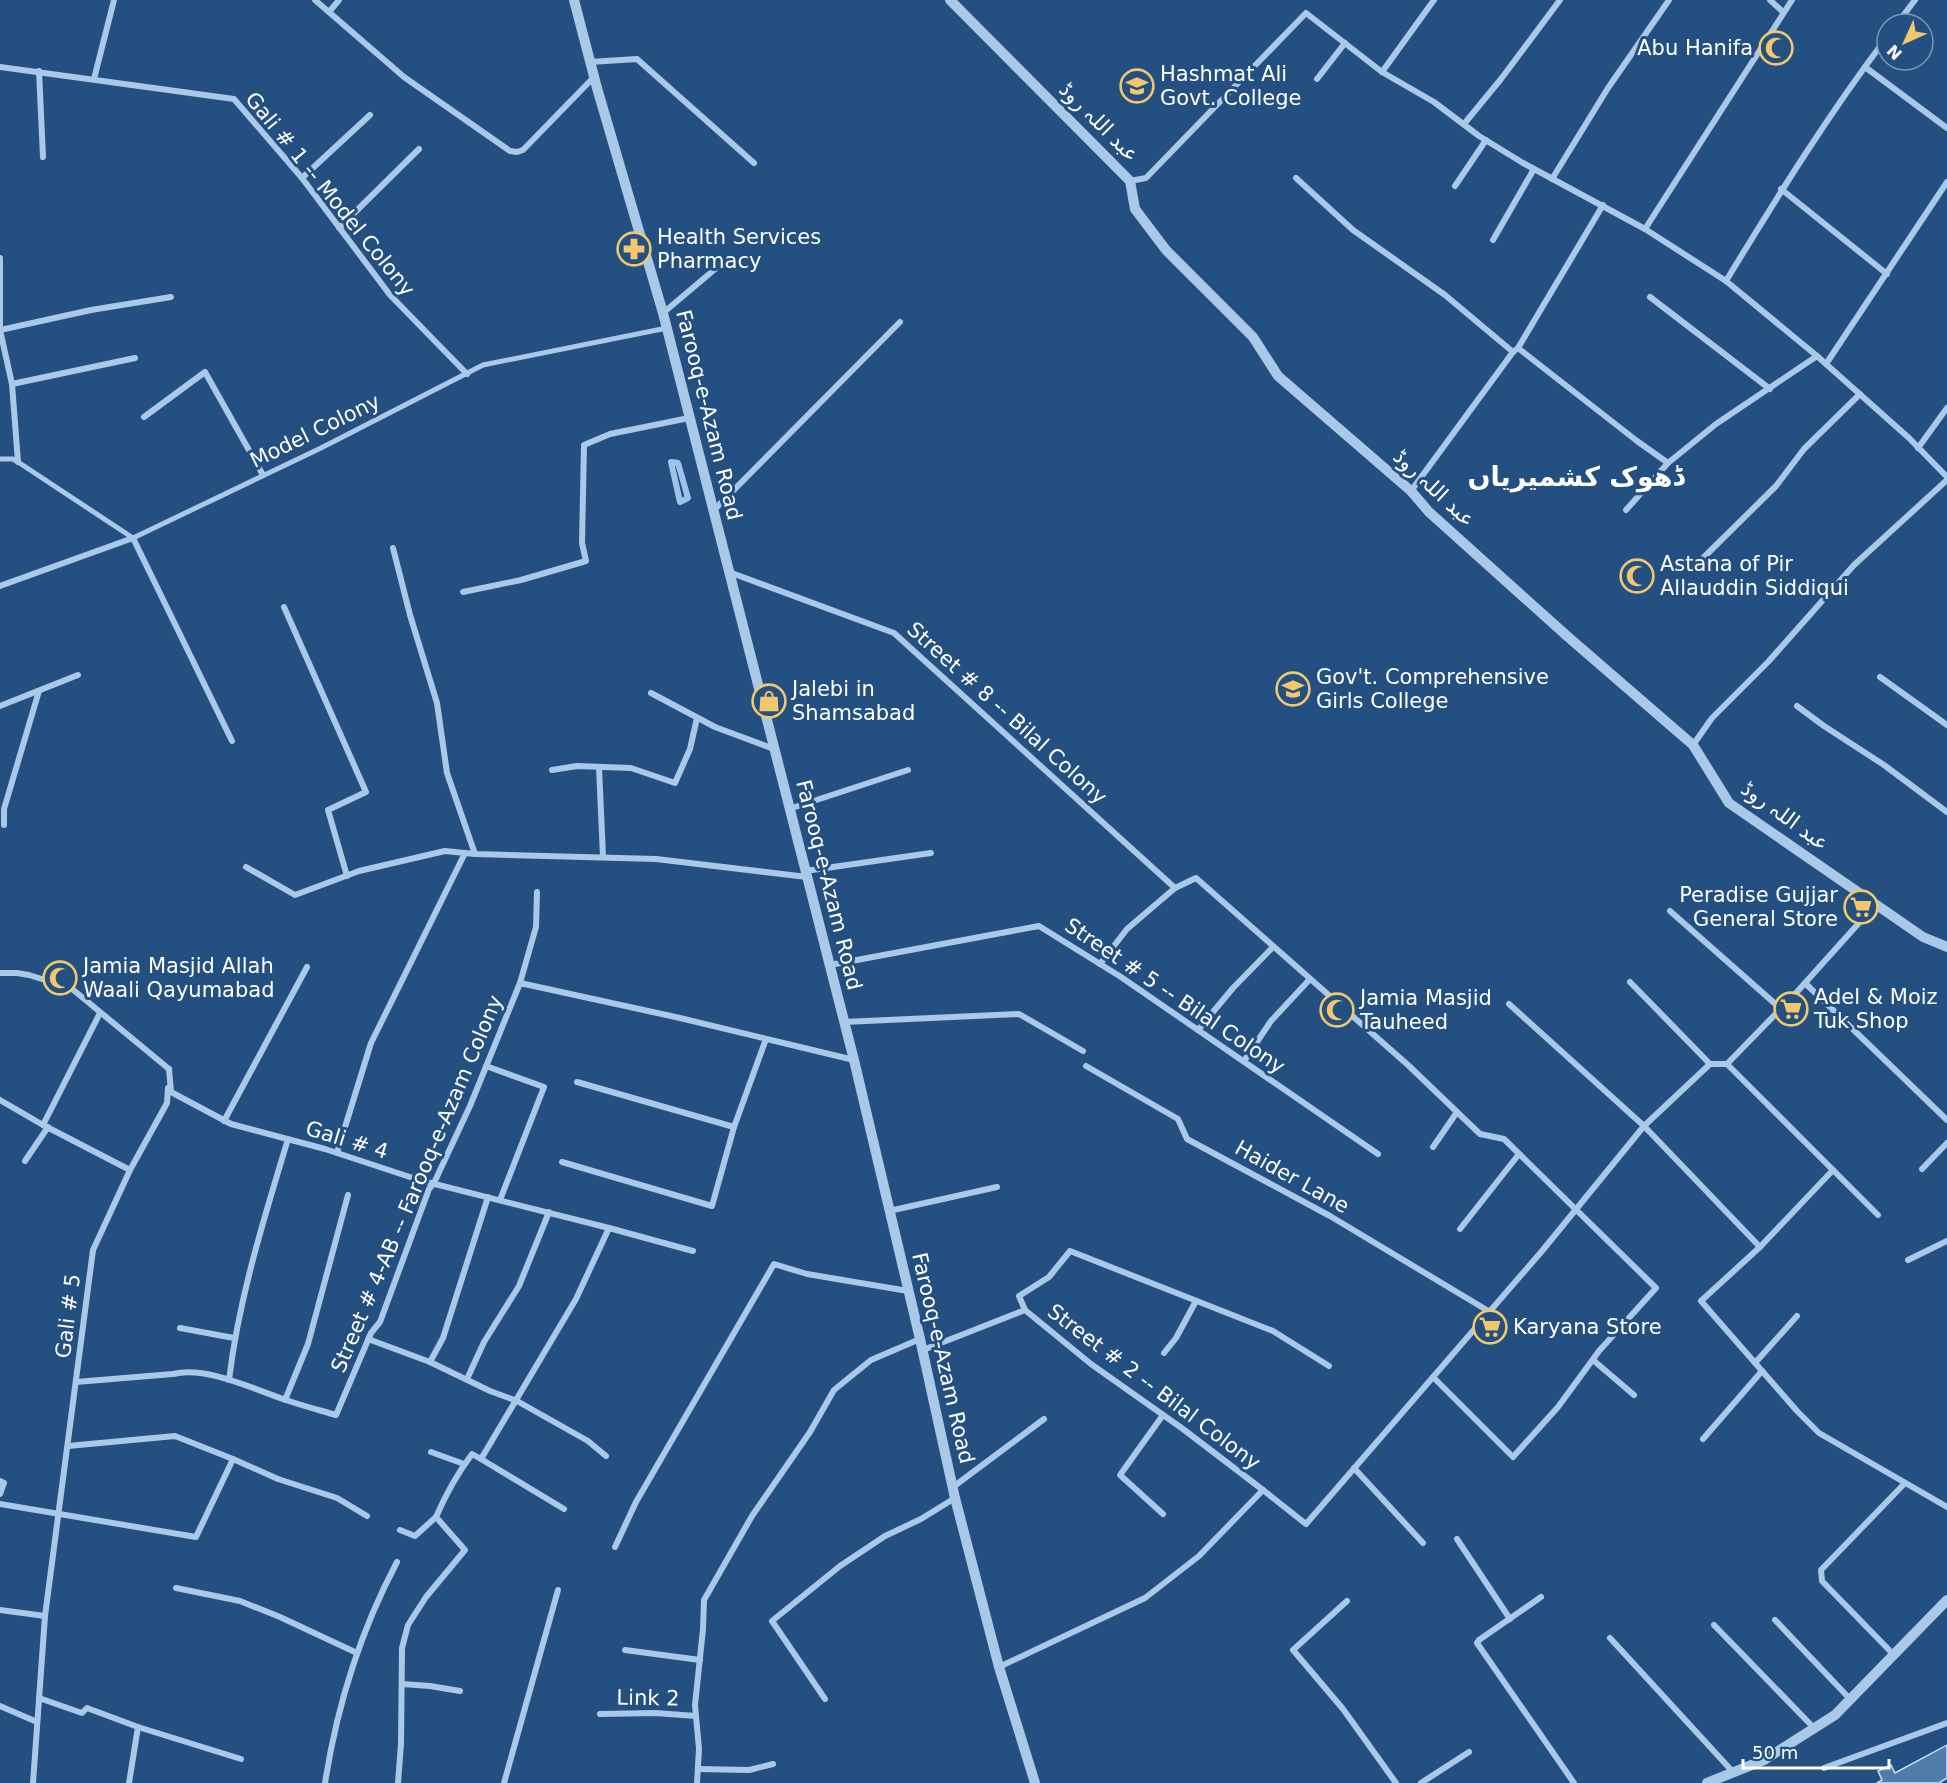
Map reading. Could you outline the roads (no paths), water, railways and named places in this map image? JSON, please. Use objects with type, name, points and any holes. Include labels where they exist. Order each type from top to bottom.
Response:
[{"type":"street","points":[[94,79],[114,0]]},
{"type":"street","points":[[315,0],[404,76],[510,151],[523,150],[594,76]]},
{"type":"street","points":[[329,12],[339,0]]},
{"type":"street","name":"Farooq-e-Azam Road","points":[[574,0],[667,328],[854,1060],[954,1492],[999,1667],[1035,1783]]},
{"type":"street","name":"عبد اللہ روڈ","points":[[950,0],[1130,181],[1135,209],[1166,250],[1253,337],[1278,376],[1411,491],[1429,512],[1693,745],[1729,803],[1923,937],[1947,947]]},
{"type":"street","points":[[1382,72],[1434,0]]},
{"type":"street","points":[[1464,124],[1560,0]]},
{"type":"street","points":[[1552,179],[1608,88],[1669,0]]},
{"type":"street","points":[[1770,0],[1783,12]]},
{"type":"street","points":[[1645,229],[1792,0]]},
{"type":"street","points":[[1130,181],[1146,177],[1306,13],[1382,72],[1434,102],[1486,140],[1534,169],[1645,229],[1726,281],[1817,356],[1918,447],[1947,479],[1854,565],[1768,662],[1712,718],[1693,745]]},
{"type":"street","points":[[1317,79],[1345,43]]},
{"type":"street","points":[[1726,281],[1781,189],[1843,95],[1875,53]]},
{"type":"street","points":[[590,62],[638,59],[754,163]]},
{"type":"street","name":"Gali # 1 -- Model Colony","points":[[0,67],[234,99],[302,178],[390,295],[467,374]]},
{"type":"street","points":[[1865,67],[1947,128]]},
{"type":"street","points":[[39,71],[43,157]]},
{"type":"street","points":[[302,178],[370,115]]},
{"type":"street","points":[[1455,186],[1486,140]]},
{"type":"street","points":[[339,228],[419,149]]},
{"type":"street","points":[[1493,240],[1534,169]]},
{"type":"street","points":[[1296,178],[1353,230],[1445,295],[1668,463]]},
{"type":"street","points":[[1826,364],[1947,182]]},
{"type":"street","points":[[1781,189],[1887,274]]},
{"type":"street","points":[[1411,491],[1516,350],[1603,205]]},
{"type":"street","points":[[0,258],[0,330],[12,384],[18,462]]},
{"type":"street","points":[[663,313],[721,264]]},
{"type":"street","points":[[0,330],[91,310],[171,297]]},
{"type":"street","points":[[1650,297],[1770,388]]},
{"type":"street","points":[[713,511],[900,322]]},
{"type":"street","name":"Model Colony","points":[[134,538],[483,365],[667,328]]},
{"type":"street","points":[[1626,510],[1668,463],[1716,423],[1817,356]]},
{"type":"street","points":[[12,384],[135,358]]},
{"type":"street","points":[[144,417],[205,372],[263,475]]},
{"type":"street","points":[[1699,562],[1776,486],[1804,449],[1860,394]]},
{"type":"street","points":[[1918,447],[1947,408]]},
{"type":"street","points":[[463,592],[521,580],[586,561],[582,543],[584,445],[610,434],[689,418]]},
{"type":"street","points":[[0,459],[13,459],[134,538],[232,741]]},
{"type":"street","points":[[0,586],[134,538]]},
{"type":"street","points":[[393,548],[410,615],[437,703],[447,773],[475,854]]},
{"type":"street","name":"Street # 8 -- Bilal Colony","points":[[728,572],[894,633],[1175,888]]},
{"type":"street","points":[[284,607],[366,792],[328,810],[347,876]]},
{"type":"street","points":[[0,706],[78,675]]},
{"type":"street","points":[[1880,677],[1947,725]]},
{"type":"street","points":[[4,825],[4,809],[39,691]]},
{"type":"street","points":[[651,693],[715,728],[774,749]]},
{"type":"street","points":[[1797,706],[1884,765],[1947,812]]},
{"type":"street","points":[[552,770],[577,766],[631,768],[675,783],[690,748],[697,718]]},
{"type":"street","points":[[599,766],[603,857]]},
{"type":"street","points":[[789,809],[908,770]]},
{"type":"street","points":[[246,867],[295,895],[347,876],[445,851],[475,854],[656,859],[806,874],[931,853]]},
{"type":"street","points":[[337,1153],[371,1043],[465,853]]},
{"type":"street","points":[[1100,964],[1127,929],[1175,888],[1196,878],[1408,1065],[1480,1134],[1504,1139],[1656,1288],[1593,1360],[1558,1407],[1513,1457],[1433,1377]]},
{"type":"street","points":[[520,983],[536,927],[537,892]]},
{"type":"street","points":[[1727,1064],[1805,983],[1876,904]]},
{"type":"street","points":[[1670,911],[1780,1009]]},
{"type":"street","name":"Street # 5 -- Bilal Colony","points":[[830,965],[1039,926],[1100,964],[1378,1154]]},
{"type":"street","points":[[1198,1030],[1233,988],[1273,947]]},
{"type":"street","points":[[224,1120],[307,967]]},
{"type":"street","points":[[0,973],[29,975],[71,988],[168,1069]]},
{"type":"street","points":[[1244,1061],[1271,1021],[1310,979]]},
{"type":"street","points":[[1630,982],[1710,1064]]},
{"type":"street","name":"Street # 4-AB -- Farooq-e-Azam Colony","points":[[285,1400],[336,1415],[368,1338],[380,1322],[429,1189],[434,1183],[470,1106],[520,983],[680,1018],[854,1060]]},
{"type":"street","points":[[1805,983],[1947,1120]]},
{"type":"street","points":[[1509,1004],[1644,1126],[1760,1247]]},
{"type":"street","points":[[25,1161],[45,1126],[100,1013]]},
{"type":"street","points":[[844,1022],[1019,1014],[1083,1051]]},
{"type":"street","points":[[562,1162],[712,1206],[734,1127],[766,1039]]},
{"type":"street","points":[[1423,1543],[1354,1468],[1490,1312],[1644,1126],[1710,1064],[1727,1064],[1878,1215]]},
{"type":"street","points":[[486,1065],[544,1087],[500,1200]]},
{"type":"street","name":"Haider Lane","points":[[1086,1066],[1178,1119],[1187,1139],[1330,1216],[1490,1312]]},
{"type":"street","name":"Gali # 4","points":[[168,1069],[171,1092],[231,1124],[434,1183],[693,1251]]},
{"type":"street","name":"Gali # 5","points":[[33,1783],[45,1616],[93,1250],[130,1170],[167,1104],[168,1069]]},
{"type":"street","points":[[577,1082],[734,1127]]},
{"type":"street","points":[[0,1100],[130,1170]]},
{"type":"street","points":[[1433,1147],[1457,1112]]},
{"type":"street","points":[[229,1380],[234,1338],[258,1240],[288,1139]]},
{"type":"street","points":[[1922,1169],[1947,1143]]},
{"type":"street","points":[[1460,1229],[1519,1154]]},
{"type":"street","points":[[1833,1170],[1760,1247],[1701,1301],[1819,1433],[1947,1507]]},
{"type":"street","points":[[889,1211],[997,1187]]},
{"type":"street","points":[[76,1382],[185,1371],[229,1380],[285,1400],[308,1344],[348,1195]]},
{"type":"street","points":[[429,1362],[443,1338],[488,1197]]},
{"type":"street","points":[[467,1379],[484,1342],[519,1286],[549,1212]]},
{"type":"street","points":[[482,1459],[576,1299],[609,1228]]},
{"type":"street","points":[[1908,1260],[1947,1241]]},
{"type":"street","name":"Street # 2 -- Bilal Colony","points":[[1329,1366],[1273,1331],[1070,1251],[1049,1277],[1019,1296],[1025,1310],[1090,1364],[1163,1415],[1306,1524],[1354,1468]]},
{"type":"street","points":[[615,1547],[642,1493],[774,1264],[807,1274],[908,1291]]},
{"type":"street","points":[[1164,1353],[1176,1338],[1196,1301]]},
{"type":"street","name":"Street # 2 -- Bilal Colony","points":[[700,1660],[704,1600],[752,1516],[810,1431],[834,1390],[871,1360],[1025,1310]]},
{"type":"street","points":[[1755,1363],[1797,1316]]},
{"type":"street","points":[[180,1328],[234,1338]]},
{"type":"street","points":[[368,1338],[517,1401],[588,1441],[606,1456]]},
{"type":"street","points":[[1593,1360],[1634,1395]]},
{"type":"street","points":[[1703,1439],[1762,1371]]},
{"type":"street","points":[[1163,1415],[1120,1476],[1163,1514]]},
{"type":"street","points":[[825,1699],[772,1621],[840,1566],[876,1542],[921,1519],[1044,1419]]},
{"type":"street","points":[[68,1446],[175,1436],[278,1479],[337,1498],[367,1516]]},
{"type":"street","points":[[431,1452],[465,1464]]},
{"type":"street","points":[[400,1530],[415,1536],[436,1517],[448,1491],[472,1454],[564,1509]]},
{"type":"street","points":[[0,1504],[196,1537],[233,1459]]},
{"type":"street","points":[[0,1481],[4,1483],[0,1494]]},
{"type":"street","points":[[1893,1654],[1822,1581],[1820,1575],[1821,1570],[1905,1483]]},
{"type":"street","points":[[999,1667],[1145,1598],[1199,1556],[1263,1490]]},
{"type":"street","points":[[398,1783],[401,1744],[402,1648],[408,1625],[426,1596],[465,1550],[436,1517]]},
{"type":"street","points":[[1457,1539],[1510,1619]]},
{"type":"street","points":[[325,1783],[329,1756],[357,1653],[377,1599],[397,1562]]},
{"type":"street","points":[[176,1588],[240,1601],[357,1653]]},
{"type":"street","points":[[504,1783],[558,1590]]},
{"type":"street","points":[[1541,1597],[1477,1643],[1574,1783]]},
{"type":"street","points":[[1707,1783],[1764,1760],[1835,1715],[1947,1600]]},
{"type":"street","points":[[1347,1601],[1293,1650],[1343,1709],[1396,1783]]},
{"type":"street","points":[[0,1610],[45,1616]]},
{"type":"street","points":[[1775,1620],[1850,1699]]},
{"type":"street","points":[[1714,1625],[1814,1728]]},
{"type":"street","points":[[1610,1638],[1733,1773]]},
{"type":"street","points":[[625,1650],[700,1660],[695,1705],[699,1749],[697,1783]]},
{"type":"street","points":[[402,1684],[460,1691]]},
{"type":"street","points":[[39,1698],[82,1713],[87,1708],[138,1727],[241,1759]]},
{"type":"street","points":[[0,1706],[37,1722]]},
{"type":"street","name":"Link 2","points":[[600,1714],[655,1713],[696,1716]]},
{"type":"street","points":[[1824,1768],[1947,1723]]},
{"type":"street","points":[[129,1783],[138,1727]]},
{"type":"street","points":[[1421,1783],[1469,1752]]},
{"type":"street","points":[[698,1769],[749,1770],[773,1764]]},
{"type":"waterway","points":[[671,462],[678,463],[688,498],[680,502],[671,462]]},
{"type":"place","name":"Abu Hanifa","points":[[1776,48]]},
{"type":"place","name":"Hashmat Ali Govt. College","points":[[1137,86]]},
{"type":"place","name":"Health Services Pharmacy","points":[[634,249]]},
{"type":"place","name":"Astana of Pir Allauddin Siddiqui","points":[[1637,576]]},
{"type":"place","name":"Gov't. Comprehensive Girls College","points":[[1293,689]]},
{"type":"place","name":"Jalebi in Shamsabad","points":[[769,701]]},
{"type":"place","name":"Peradise Gujjar General Store","points":[[1861,907]]},
{"type":"place","name":"Jamia Masjid Allah Waali Qayumabad","points":[[60,978]]},
{"type":"place","name":"Adel & Moiz Tuk Shop","points":[[1791,1009]]},
{"type":"place","name":"Jamia Masjid Tauheed","points":[[1337,1010]]},
{"type":"place","name":"Karyana Store","points":[[1490,1327]]},
{"type":"district","name":"ڈھوک کشمیریاں","points":[[1576,477]]}]
